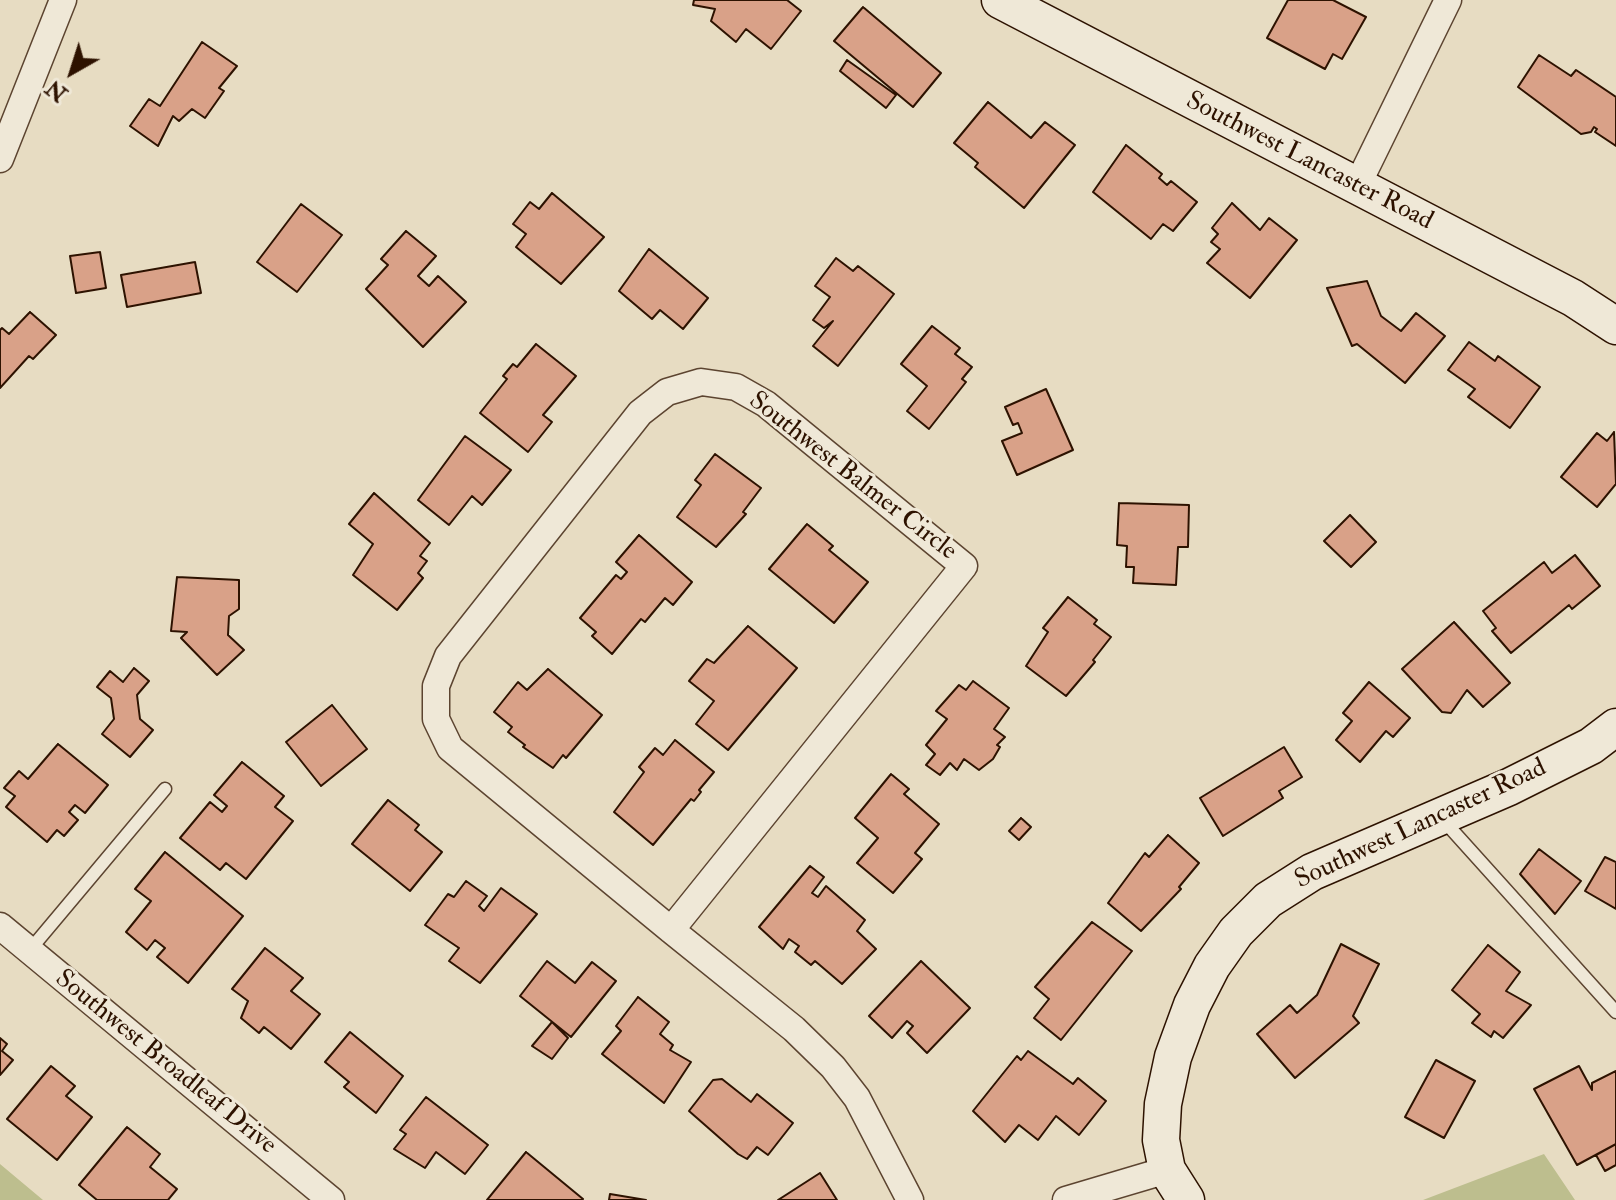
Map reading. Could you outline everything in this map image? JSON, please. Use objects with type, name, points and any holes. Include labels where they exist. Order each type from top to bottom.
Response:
[{"type":"street","points":[[0,159],[63,0]]},
{"type":"street","name":"Southwest Lancaster Road","points":[[1000,0],[1356,188],[1573,298],[1616,326]]},
{"type":"street","points":[[1356,188],[1448,0]]},
{"type":"street","name":"Southwest Balmer Circle","points":[[671,930],[964,566],[766,404],[736,387],[701,382],[667,392],[640,413],[448,656],[436,686],[436,719],[450,748],[671,930],[794,1029],[833,1067],[857,1098],[910,1200]]},
{"type":"street","name":"Southwest Lancaster Road","points":[[1186,1200],[1167,1170],[1161,1140],[1163,1104],[1173,1057],[1192,1005],[1212,966],[1236,932],[1288,885],[1371,843],[1509,787],[1591,746],[1614,730]]},
{"type":"street","name":"Southwest Broadleaf Drive","points":[[0,926],[331,1200]]},
{"type":"street","points":[[1066,1200],[1167,1170]]},
{"type":"lane","points":[[29,951],[165,789]]},
{"type":"lane","points":[[1439,816],[1616,1012]]},
{"type":"green space","points":[[1544,1154],[1575,1200],[1423,1200]]},
{"type":"green space","points":[[0,1164],[43,1200],[0,1200]]},
{"type":"building","points":[[694,0],[787,0],[801,11],[771,49],[746,29],[736,42],[711,21],[715,9],[693,5]]},
{"type":"building","points":[[1288,0],[1333,0],[1366,17],[1342,59],[1333,54],[1325,69],[1267,38]]},
{"type":"building","points":[[863,7],[941,73],[913,107],[834,41]]},
{"type":"building","points":[[202,42],[237,66],[219,88],[224,91],[205,118],[192,109],[179,121],[173,116],[158,146],[130,126],[149,99],[160,106]]},
{"type":"building","points":[[1539,55],[1571,76],[1576,70],[1616,97],[1616,146],[1595,132],[1597,129],[1594,127],[1591,132],[1581,134],[1518,87]]},
{"type":"building","points":[[847,60],[896,95],[886,108],[840,71]]},
{"type":"building","points":[[988,102],[1031,138],[1045,122],[1075,145],[1024,208],[975,167],[978,163],[954,143]]},
{"type":"building","points":[[1126,145],[1162,174],[1159,178],[1167,185],[1171,181],[1197,202],[1173,231],[1163,224],[1151,239],[1093,192]]},
{"type":"building","points":[[552,193],[604,237],[561,284],[516,247],[526,234],[513,224],[530,202],[539,209]]},
{"type":"building","points":[[1232,203],[1260,230],[1269,218],[1297,240],[1250,298],[1207,263],[1220,249],[1211,242],[1218,234],[1212,228]]},
{"type":"building","points":[[301,204],[342,235],[297,292],[257,262]]},
{"type":"building","points":[[406,231],[436,256],[418,276],[429,286],[438,276],[466,302],[423,347],[366,289],[388,265],[381,259]]},
{"type":"building","points":[[649,249],[708,298],[683,329],[660,310],[652,319],[619,291]]},
{"type":"building","points":[[100,252],[106,288],[76,293],[70,256]]},
{"type":"building","points":[[836,258],[853,271],[858,266],[894,294],[838,366],[813,346],[833,321],[824,328],[813,320],[830,297],[815,286]]},
{"type":"building","points":[[195,262],[201,293],[127,307],[121,275]]},
{"type":"building","points":[[1367,281],[1381,316],[1401,331],[1416,313],[1445,336],[1405,383],[1357,344],[1352,346],[1327,288]]},
{"type":"building","points":[[30,312],[56,335],[33,359],[29,356],[0,388],[0,330],[2,328],[9,334]]},
{"type":"building","points":[[932,326],[960,348],[955,354],[972,367],[962,379],[966,382],[929,429],[907,411],[927,386],[901,364]]},
{"type":"building","points":[[1469,342],[1495,361],[1498,356],[1540,387],[1510,428],[1468,397],[1475,389],[1448,370]]},
{"type":"building","points":[[536,344],[576,376],[543,415],[552,422],[528,452],[480,413],[507,379],[503,376],[513,364],[517,367]]},
{"type":"building","points":[[1046,389],[1073,450],[1017,475],[1002,441],[1022,433],[1018,423],[1013,425],[1005,407]]},
{"type":"building","points":[[1614,432],[1616,484],[1597,507],[1561,477],[1597,433],[1607,441]]},
{"type":"building","points":[[465,436],[511,470],[482,505],[472,496],[449,525],[418,500]]},
{"type":"building","points":[[715,454],[761,488],[743,512],[746,514],[716,547],[677,517],[701,485],[695,480]]},
{"type":"building","points":[[374,493],[430,543],[420,556],[427,561],[418,573],[423,578],[397,610],[353,575],[373,544],[349,524]]},
{"type":"building","points":[[1119,503],[1189,505],[1188,547],[1178,547],[1176,585],[1133,583],[1134,567],[1126,567],[1127,546],[1117,545]]},
{"type":"building","points":[[1350,515],[1376,542],[1351,567],[1324,541]]},
{"type":"building","points":[[807,524],[833,546],[829,550],[868,582],[834,623],[769,569]]},
{"type":"building","points":[[639,535],[692,582],[673,605],[665,598],[645,622],[641,619],[612,654],[592,636],[596,632],[580,618],[616,575],[621,579],[627,572],[616,562]]},
{"type":"building","points":[[1575,555],[1600,586],[1572,609],[1569,605],[1511,653],[1492,631],[1496,628],[1483,611],[1544,562],[1552,573]]},
{"type":"building","points":[[177,577],[239,580],[239,609],[229,616],[228,635],[244,650],[217,675],[181,638],[187,632],[171,631]]},
{"type":"building","points":[[1068,597],[1097,620],[1094,624],[1111,637],[1093,660],[1095,662],[1066,696],[1026,666],[1048,632],[1043,628]]},
{"type":"building","points":[[1454,622],[1510,683],[1483,707],[1467,690],[1451,713],[1442,712],[1402,669]]},
{"type":"building","points":[[748,626],[797,668],[728,750],[696,724],[714,701],[689,681],[707,659],[714,663]]},
{"type":"building","points":[[134,668],[149,681],[137,695],[140,719],[153,730],[130,757],[102,734],[114,719],[111,698],[97,687],[110,671],[123,682]]},
{"type":"building","points":[[548,669],[602,715],[566,758],[563,755],[553,768],[523,747],[525,745],[508,732],[512,727],[494,712],[518,682],[527,690]]},
{"type":"building","points":[[973,681],[1009,708],[994,729],[1005,737],[997,745],[1000,747],[993,759],[979,770],[964,759],[957,770],[950,763],[940,775],[926,765],[935,754],[926,745],[947,719],[936,711],[959,685],[966,690]]},
{"type":"building","points":[[1369,682],[1410,718],[1393,737],[1386,731],[1360,762],[1336,740],[1352,721],[1343,713]]},
{"type":"building","points":[[332,705],[367,749],[321,786],[286,742]]},
{"type":"building","points":[[675,740],[714,772],[694,801],[691,799],[653,845],[614,812],[644,772],[639,767],[655,748],[663,755]]},
{"type":"building","points":[[58,744],[108,785],[85,813],[75,805],[69,812],[78,820],[64,836],[57,830],[47,842],[6,807],[15,796],[4,788],[19,771],[28,779]]},
{"type":"building","points":[[1284,747],[1302,777],[1279,791],[1283,798],[1223,836],[1200,798]]},
{"type":"building","points":[[242,762],[284,796],[275,807],[293,821],[246,879],[226,863],[220,870],[180,838],[210,802],[222,812],[227,806],[214,795]]},
{"type":"building","points":[[891,774],[909,789],[904,794],[939,824],[915,853],[922,859],[893,893],[857,863],[878,838],[855,818]]},
{"type":"building","points":[[388,800],[419,825],[415,830],[442,852],[410,891],[352,844]]},
{"type":"building","points":[[1021,818],[1031,827],[1019,840],[1009,831]]},
{"type":"building","points":[[1168,835],[1199,863],[1179,887],[1181,889],[1141,931],[1108,903],[1145,853],[1149,857]]},
{"type":"building","points":[[1539,849],[1581,881],[1555,914],[1520,874]]},
{"type":"building","points":[[165,852],[243,916],[188,983],[157,957],[165,948],[155,940],[147,950],[126,932],[151,901],[135,889]]},
{"type":"building","points":[[1605,857],[1616,862],[1616,909],[1585,891]]},
{"type":"building","points":[[810,866],[824,877],[812,893],[818,897],[826,886],[865,920],[857,931],[876,949],[842,984],[815,961],[811,965],[795,952],[799,946],[789,939],[783,949],[759,927]]},
{"type":"building","points":[[466,881],[487,896],[479,906],[484,911],[501,888],[537,914],[480,983],[449,961],[459,948],[425,925],[448,894],[454,897]]},
{"type":"building","points":[[1092,922],[1132,951],[1061,1040],[1034,1018],[1049,999],[1035,987]]},
{"type":"building","points":[[1341,944],[1379,964],[1353,1016],[1359,1023],[1295,1078],[1257,1034],[1290,1005],[1297,1013],[1317,995]]},
{"type":"building","points":[[1488,945],[1520,972],[1506,991],[1531,1005],[1503,1038],[1494,1031],[1491,1037],[1472,1023],[1480,1014],[1452,990]]},
{"type":"building","points":[[265,948],[303,978],[291,991],[320,1014],[291,1049],[264,1027],[259,1033],[241,1018],[248,1001],[232,989]]},
{"type":"building","points":[[547,961],[575,983],[592,962],[616,981],[571,1037],[520,996]]},
{"type":"building","points":[[921,961],[970,1008],[927,1053],[907,1033],[913,1026],[907,1021],[892,1038],[869,1016]]},
{"type":"building","points":[[638,997],[669,1022],[660,1034],[673,1045],[670,1050],[691,1062],[664,1103],[602,1054],[621,1031],[616,1026]]},
{"type":"building","points":[[552,1022],[568,1038],[552,1059],[532,1046]]},
{"type":"building","points":[[350,1032],[403,1076],[376,1113],[344,1087],[349,1082],[325,1062]]},
{"type":"building","points":[[0,1038],[7,1044],[2,1051],[13,1060],[0,1075]]},
{"type":"building","points":[[1028,1051],[1073,1084],[1078,1078],[1106,1101],[1079,1135],[1056,1116],[1038,1140],[1019,1125],[1005,1142],[973,1111],[1017,1056],[1021,1060]]},
{"type":"building","points":[[1436,1060],[1475,1081],[1444,1138],[1405,1117]]},
{"type":"building","points":[[51,1066],[75,1086],[66,1096],[92,1117],[57,1160],[7,1119]]},
{"type":"building","points":[[1579,1066],[1592,1090],[1592,1083],[1616,1071],[1616,1144],[1577,1165],[1534,1089]]},
{"type":"building","points":[[722,1079],[751,1102],[757,1094],[793,1123],[768,1155],[757,1147],[747,1159],[738,1154],[689,1111],[713,1080]]},
{"type":"building","points":[[426,1097],[488,1145],[465,1174],[436,1152],[425,1168],[394,1149],[406,1134],[400,1130]]},
{"type":"building","points":[[127,1127],[160,1154],[150,1167],[177,1189],[168,1200],[97,1200],[79,1185]]},
{"type":"building","points":[[1616,1144],[1616,1165],[1605,1171],[1596,1155]]},
{"type":"building","points":[[526,1152],[583,1199],[487,1200]]},
{"type":"building","points":[[820,1173],[837,1200],[778,1200]]},
{"type":"building","points":[[610,1194],[646,1200],[609,1200]]}]
